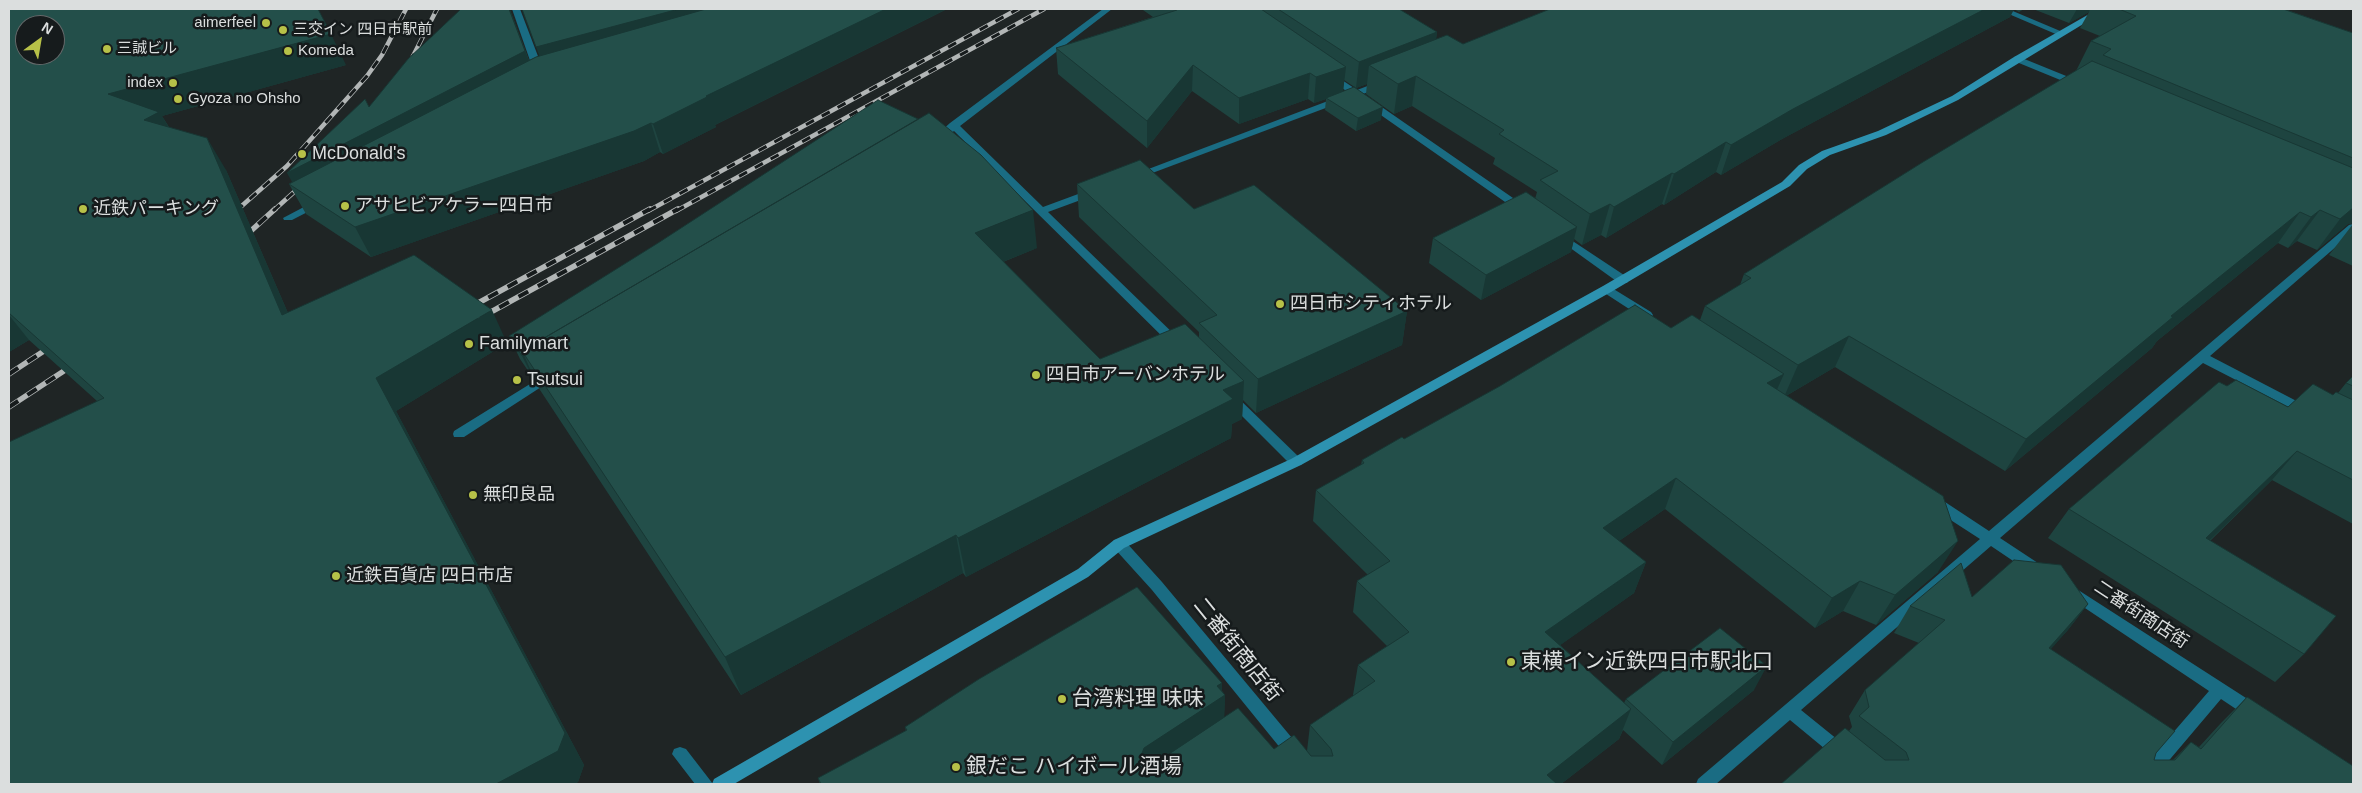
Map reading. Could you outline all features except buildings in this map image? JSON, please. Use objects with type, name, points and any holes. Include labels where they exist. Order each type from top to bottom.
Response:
[{"type":"street","points":[[516,9],[543,82]]},
{"type":"street","points":[[928,147],[953,125],[1108,9]]},
{"type":"street","points":[[2001,9],[2062,33]]},
{"type":"street","points":[[720,784],[1083,573],[1119,544],[1296,462],[1623,280],[1786,184],[1803,167],[1826,153],[1882,133],[1955,98],[2017,59],[2104,9]]},
{"type":"street","points":[[2017,59],[2092,90]]},
{"type":"street","points":[[1318,67],[1529,213]]},
{"type":"street","points":[[1125,180],[1392,79]]},
{"type":"street","points":[[953,125],[1181,349]]},
{"type":"street","points":[[1042,211],[1106,186]]},
{"type":"street","points":[[288,218],[330,196]]},
{"type":"street","points":[[1704,784],[2353,227]]},
{"type":"street","points":[[1553,230],[1623,280]]},
{"type":"street","points":[[1607,289],[1655,321]]},
{"type":"street","points":[[2202,357],[2320,418]]},
{"type":"street","points":[[459,434],[558,371]]},
{"type":"street","points":[[1223,390],[1296,462]]},
{"type":"street","points":[[1922,495],[2047,576]]},
{"type":"street","name":"二番街商店街","points":[[1119,544],[1157,586],[1307,769]]},
{"type":"street","name":"二番街商店街","points":[[2064,587],[2262,717]]},
{"type":"street","points":[[2139,784],[2220,689]]},
{"type":"street","points":[[1245,722],[1260,711]]},
{"type":"street","points":[[1790,711],[1858,766]]},
{"type":"street","points":[[680,754],[705,784]]},
{"type":"railway","points":[[236,211],[287,166],[367,76],[382,55],[406,9]]},
{"type":"railway","points":[[410,62],[437,9]]},
{"type":"railway","points":[[648,211],[1018,9]]},
{"type":"railway","points":[[676,211],[1044,9]]},
{"type":"railway","points":[[273,211],[303,184]]},
{"type":"railway","points":[[230,216],[238,209]]},
{"type":"railway","points":[[242,239],[275,209]]},
{"type":"railway","points":[[469,308],[650,209]]},
{"type":"railway","points":[[480,318],[678,209]]},
{"type":"railway","points":[[9,374],[53,345]]},
{"type":"railway","points":[[9,407],[76,363]]},
{"type":"place","name":"aimerfeel","points":[[266,23]]},
{"type":"place","name":"三交イン 四日市駅前","points":[[283,30]]},
{"type":"place","name":"三誠ビル","points":[[107,49]]},
{"type":"place","name":"Komeda","points":[[288,51]]},
{"type":"place","name":"index","points":[[173,83]]},
{"type":"place","name":"Gyoza no Ohsho","points":[[178,99]]},
{"type":"place","name":"McDonald's","points":[[302,154]]},
{"type":"place","name":"アサヒビアケラー四日市","points":[[345,206]]},
{"type":"place","name":"近鉄パーキング","points":[[83,209]]},
{"type":"place","name":"四日市シティホテル","points":[[1280,304]]},
{"type":"place","name":"Familymart","points":[[469,344]]},
{"type":"place","name":"四日市アーバンホテル","points":[[1036,375]]},
{"type":"place","name":"Tsutsui","points":[[517,380]]},
{"type":"place","name":"無印良品","points":[[473,495]]},
{"type":"place","name":"近鉄百貨店 四日市店","points":[[336,576]]},
{"type":"place","name":"東横イン近鉄四日市駅北口","points":[[1511,662]]},
{"type":"place","name":"台湾料理 味味","points":[[1062,699]]},
{"type":"place","name":"銀だこ ハイボール酒場","points":[[956,767]]}]
